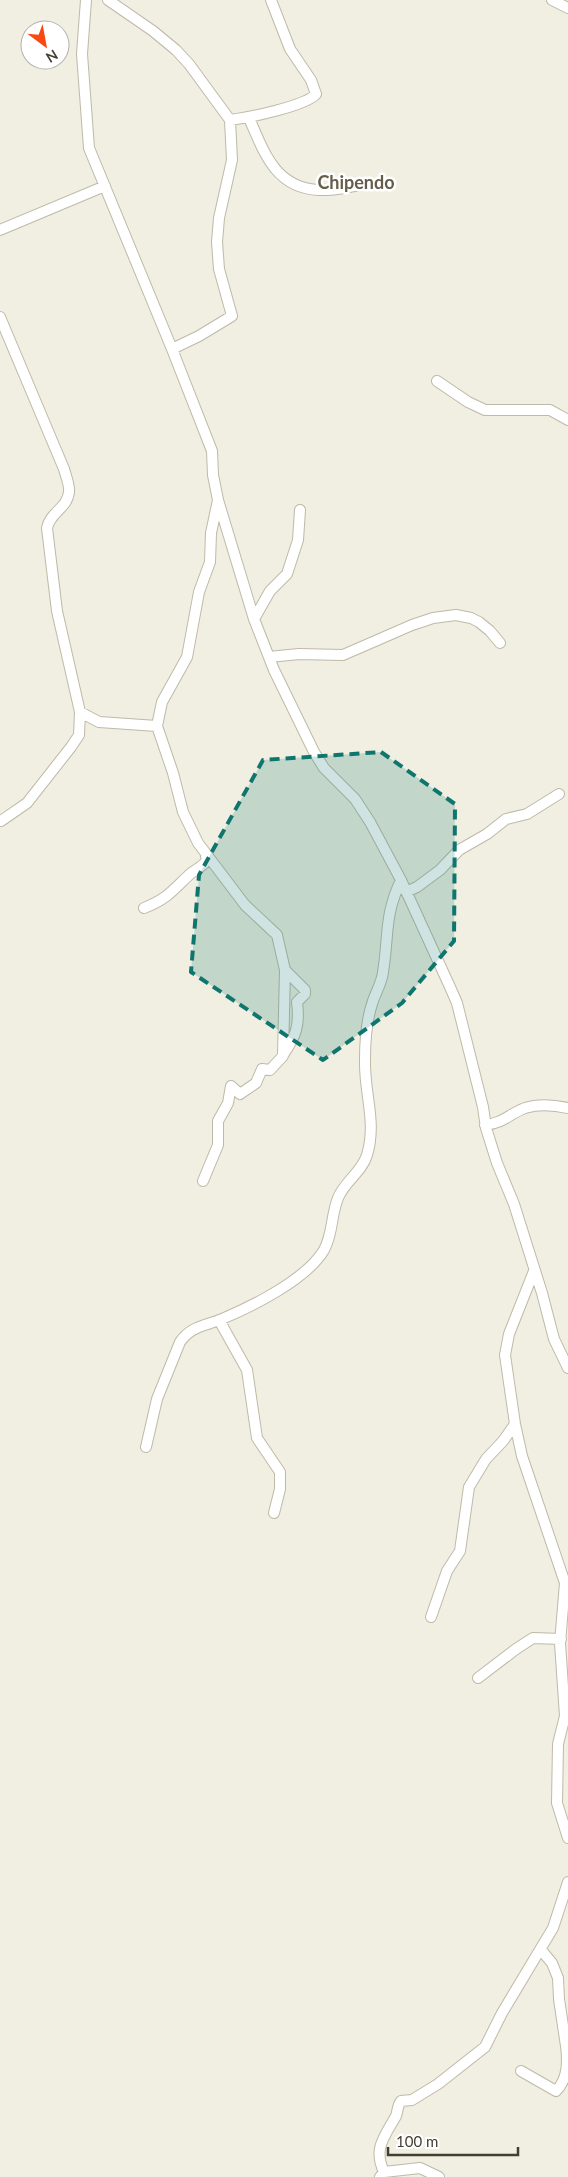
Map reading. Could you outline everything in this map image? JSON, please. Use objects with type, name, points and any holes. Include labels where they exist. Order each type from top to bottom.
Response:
[{"type":"street","points":[[86,0],[82,54],[89,148],[212,451],[213,475],[218,500],[254,619],[269,657],[314,752],[324,768],[355,799],[370,822],[401,880],[457,1003],[485,1125],[497,1163],[514,1204],[542,1293],[554,1339],[568,1368]]},
{"type":"street","points":[[108,0],[153,31],[182,57],[230,120],[232,160],[219,218],[217,242],[219,268],[232,316],[199,336],[172,349]]},
{"type":"street","points":[[230,120],[249,118],[297,104],[312,98],[316,94],[311,80],[290,48],[271,0]]},
{"type":"street","points":[[552,0],[568,7]]},
{"type":"street","points":[[564,0],[568,7]]},
{"type":"street","points":[[249,118],[265,154],[275,170],[284,178],[301,186],[321,191],[361,185]]},
{"type":"street","points":[[0,230],[106,186]]},
{"type":"street","points":[[0,317],[64,469],[69,492],[63,507],[50,517],[47,528],[57,611],[80,712],[79,735],[71,747],[27,803],[0,821]]},
{"type":"street","points":[[437,381],[468,402],[485,410],[550,410],[568,420]]},
{"type":"street","points":[[218,500],[211,533],[210,562],[199,592],[187,657],[162,702],[157,726],[173,773],[183,812],[191,830],[206,856],[245,905],[277,936],[285,970],[283,1056]]},
{"type":"street","points":[[254,619],[270,591],[287,574],[298,540],[300,510]]},
{"type":"street","points":[[269,657],[299,654],[343,655],[412,625],[433,618],[456,615],[479,622],[500,643]]},
{"type":"street","points":[[80,712],[99,722],[157,726]]},
{"type":"street","points":[[406,892],[440,870],[459,850],[487,834],[506,819],[527,814],[559,794]]},
{"type":"street","points":[[144,908],[154,904],[178,888],[187,876],[205,864],[206,856]]},
{"type":"street","points":[[146,1447],[157,1399],[180,1342],[190,1330],[219,1320],[273,1293],[296,1278],[314,1261],[324,1250],[328,1240],[338,1196],[355,1176],[367,1155],[372,1117],[365,1062],[367,1026],[372,1003],[383,974],[386,924],[392,899],[401,880]]},
{"type":"street","points":[[203,1181],[218,1146],[218,1121],[228,1103],[231,1086],[240,1094],[256,1083],[262,1069],[270,1070],[283,1056],[294,1038],[299,1015],[297,1002],[305,994],[306,990],[285,970]]},
{"type":"street","points":[[485,1125],[499,1124],[525,1108],[554,1105],[568,1108]]},
{"type":"street","points":[[534,1271],[506,1346],[505,1355],[515,1424],[522,1456],[565,1583],[561,1639],[565,1716],[558,1744],[557,1803],[568,1838]]},
{"type":"street","points":[[219,1320],[247,1370],[257,1438],[280,1472],[280,1489],[274,1513]]},
{"type":"street","points":[[431,1617],[447,1571],[460,1551],[469,1487],[486,1458],[515,1424]]},
{"type":"street","points":[[478,1678],[533,1638],[561,1639]]},
{"type":"street","points":[[439,2177],[420,2168],[382,2175],[378,2160],[387,2129],[397,2114],[398,2105],[401,2101],[412,2100],[438,2084],[485,2048],[502,2014],[553,1928],[568,1882]]},
{"type":"street","points":[[521,2071],[556,2091],[564,2083],[568,2061],[558,1999],[558,1978],[552,1963],[541,1950]]},
{"type":"highlighted area","points":[[381,752],[455,804],[454,941],[402,1003],[323,1060],[191,972],[199,875],[263,760]]},
{"type":"district","name":"Chipendo","points":[[356,182]]}]
